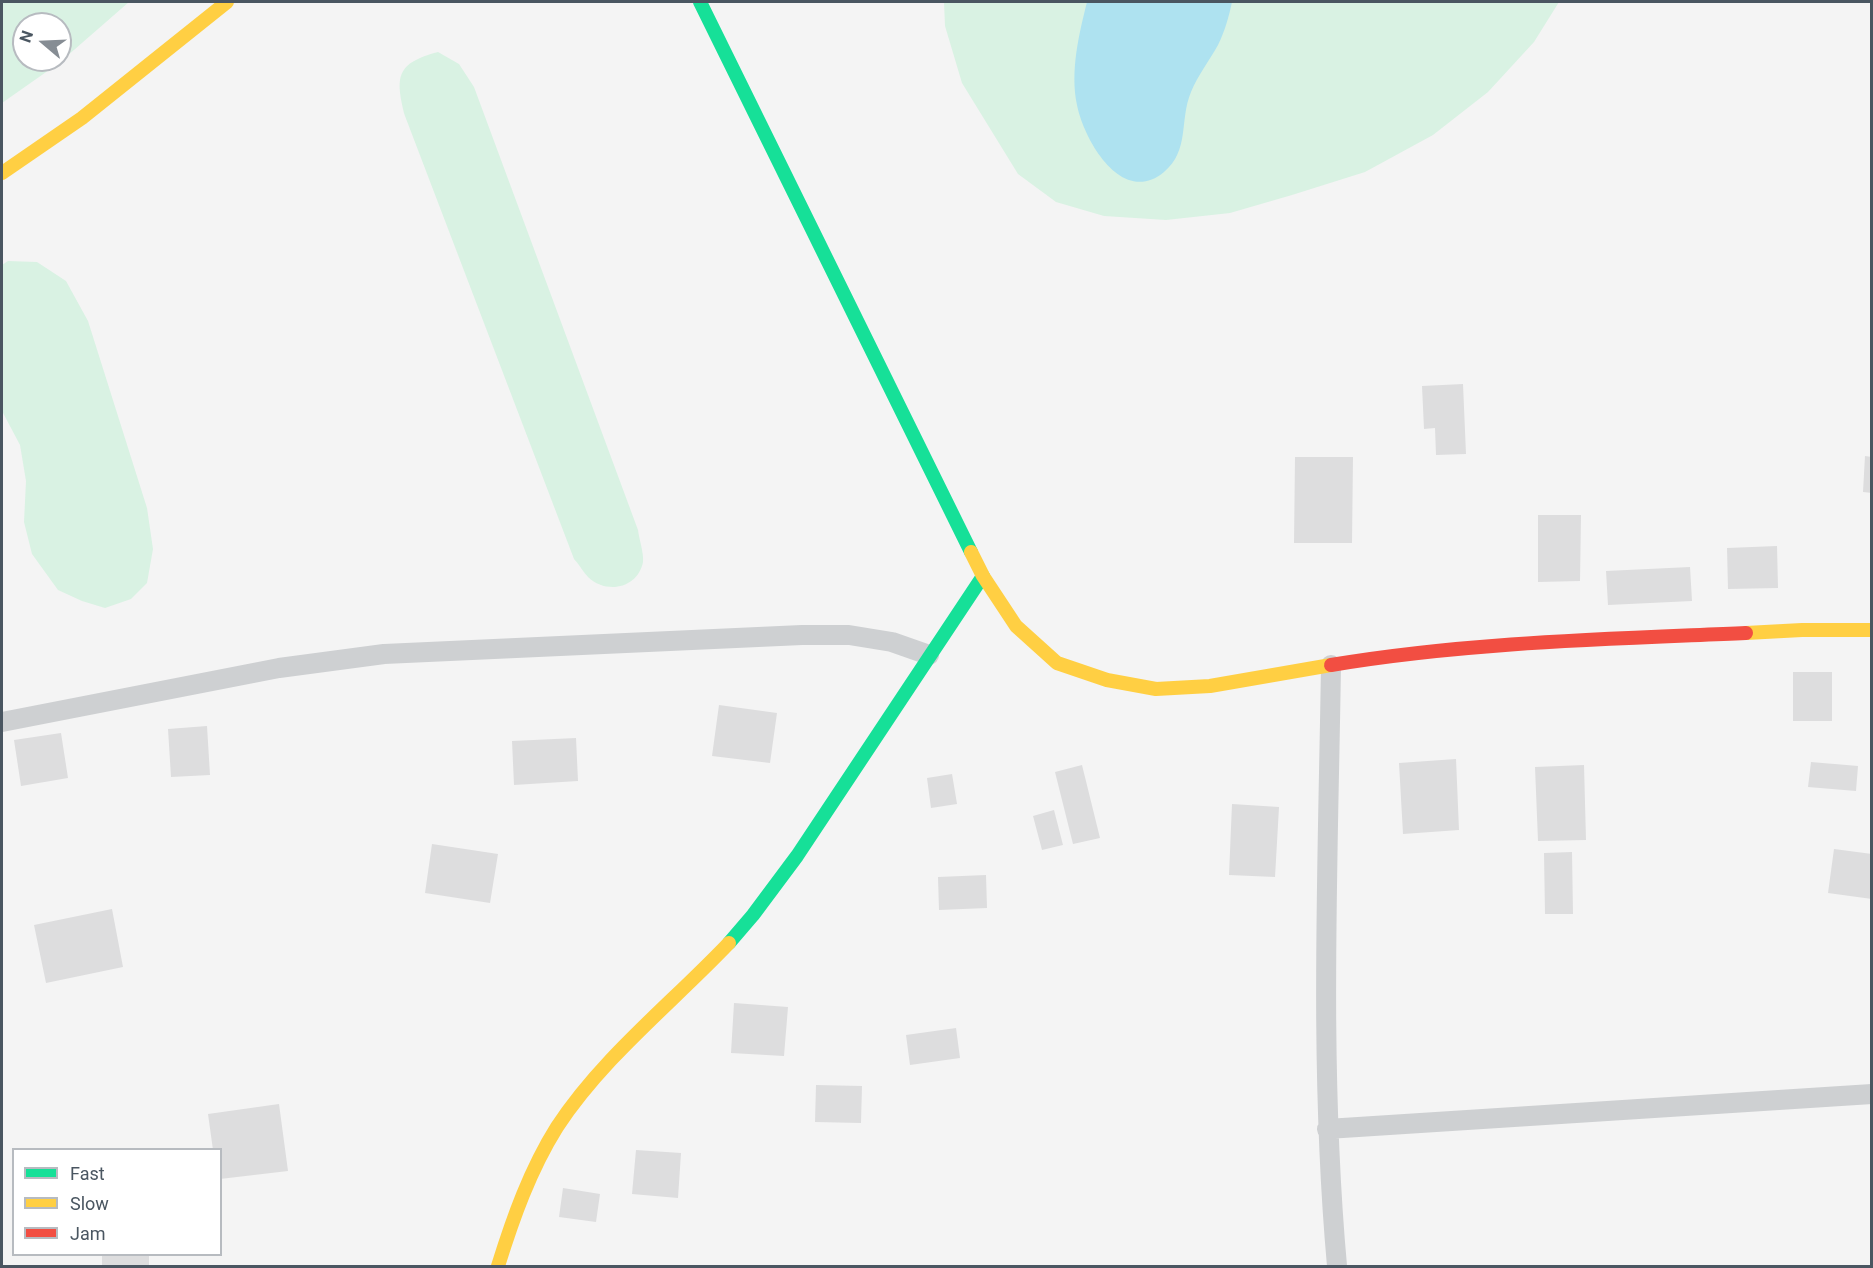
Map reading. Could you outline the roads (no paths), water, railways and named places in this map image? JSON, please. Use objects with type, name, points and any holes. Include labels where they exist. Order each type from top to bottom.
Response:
[{"type":"street","points":[[2,173],[82,118],[227,2]]},
{"type":"street","points":[[700,2],[983,576],[1016,626],[1057,663],[1107,680],[1156,689],[1210,686],[1396,654],[1473,646],[1802,630],[1872,630]]},
{"type":"street","points":[[498,1266],[515,1212],[540,1157],[569,1110],[615,1057],[685,989],[752,916],[803,848],[983,576]]},
{"type":"lane","points":[[2,722],[279,668],[384,654],[802,635],[860,637],[892,642],[929,655]]},
{"type":"lane","points":[[1331,665],[1325,1019],[1327,1129],[1336,1266]]},
{"type":"lane","points":[[1327,1129],[1872,1094]]},
{"type":"water","points":[[1087,2],[1232,2],[1220,40],[1197,80],[1187,103],[1178,154],[1164,172],[1148,181],[1134,181],[1120,175],[1107,165],[1097,151],[1081,119],[1074,79],[1078,40]]}]
